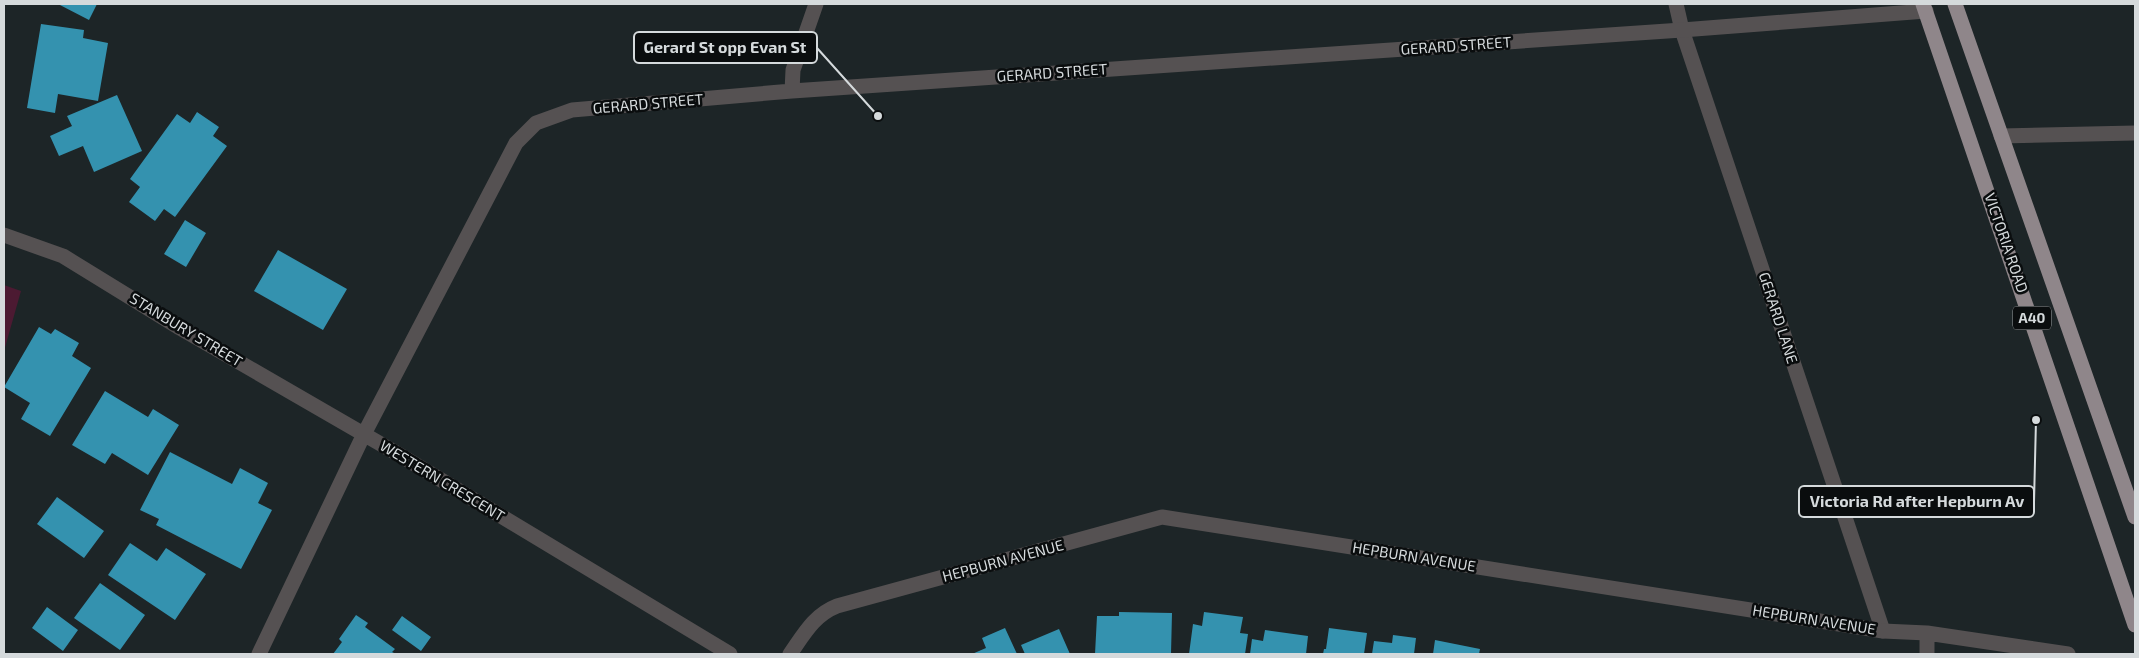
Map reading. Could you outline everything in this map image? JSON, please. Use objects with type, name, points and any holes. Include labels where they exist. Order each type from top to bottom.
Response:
[{"type":"highway","name":"VICTORIA ROAD","points":[[1956,4],[2135,517]]},
{"type":"highway","name":"VICTORIA ROAD","points":[[1924,7],[2135,625]]},
{"type":"street","points":[[792,91],[793,70],[816,4]]},
{"type":"street","name":"GERARD LANE","points":[[1676,4],[1682,30],[1882,631]]},
{"type":"street","name":"GERARD STREET","points":[[364,434],[516,143],[536,123],[572,110],[792,91],[1682,30],[1924,7]]},
{"type":"street","points":[[2001,136],[2135,133]]},
{"type":"street","name":"STANBURY STREET","points":[[4,235],[63,256],[180,328],[364,434]]},
{"type":"street","name":"WESTERN CRESCENT","points":[[259,654],[364,434],[730,654]]},
{"type":"street","name":"HEPBURN AVENUE","points":[[790,654],[815,618],[824,611],[837,606],[1162,517],[1882,631],[1927,633],[2068,654]]},
{"type":"street","points":[[1927,633],[1927,654]]},
{"type":"shaded area","points":[[4,285],[21,291],[4,351]]},
{"type":"building","points":[[58,4],[97,4],[89,20]]},
{"type":"building","points":[[41,24],[84,30],[83,38],[108,43],[98,101],[58,94],[55,113],[27,108]]},
{"type":"building","points":[[117,95],[142,151],[94,172],[83,146],[59,156],[50,136],[72,126],[67,116]]},
{"type":"building","points":[[197,112],[219,127],[213,136],[227,146],[175,217],[164,209],[155,221],[129,202],[140,187],[130,179],[177,114],[190,123]]},
{"type":"building","points":[[185,220],[206,233],[186,267],[164,254]]},
{"type":"building","points":[[278,250],[347,289],[323,330],[254,291]]},
{"type":"building","points":[[39,327],[51,334],[55,329],[79,343],[72,356],[91,368],[50,436],[21,419],[30,403],[4,387]]},
{"type":"building","points":[[105,391],[148,417],[153,409],[179,425],[148,475],[112,453],[105,464],[72,445]]},
{"type":"building","points":[[170,452],[232,484],[240,468],[268,483],[258,503],[272,510],[241,569],[156,525],[159,519],[140,510]]},
{"type":"building","points":[[57,497],[104,531],[84,558],[37,524]]},
{"type":"building","points":[[130,543],[157,561],[166,548],[206,574],[175,620],[108,575]]},
{"type":"building","points":[[100,583],[145,615],[120,650],[74,618]]},
{"type":"building","points":[[47,607],[78,630],[63,651],[32,628]]},
{"type":"building","points":[[1119,612],[1172,613],[1171,654],[1095,654],[1097,616],[1119,616]]},
{"type":"building","points":[[1204,612],[1243,617],[1240,633],[1248,634],[1245,654],[1189,654],[1193,624],[1202,626]]},
{"type":"building","points":[[356,615],[368,623],[365,627],[395,649],[392,652],[396,654],[333,654],[342,642],[339,639]]},
{"type":"building","points":[[402,616],[431,637],[421,651],[392,630]]},
{"type":"building","points":[[1005,628],[1017,654],[972,654],[986,648],[982,638]]},
{"type":"building","points":[[1329,628],[1367,633],[1364,654],[1323,654],[1324,649],[1326,649]]},
{"type":"building","points":[[1059,629],[1070,654],[1025,654],[1021,645]]},
{"type":"building","points":[[1265,630],[1308,636],[1306,654],[1250,654],[1252,639],[1263,641]]},
{"type":"building","points":[[1393,635],[1416,638],[1414,654],[1372,654],[1374,641],[1392,643]]},
{"type":"building","points":[[1435,640],[1480,649],[1479,654],[1433,654]]},
{"type":"place","name":"Gerard St opp Evan St","points":[[878,116]]},
{"type":"place","name":"Victoria Rd after Hepburn Av","points":[[2036,420]]}]
